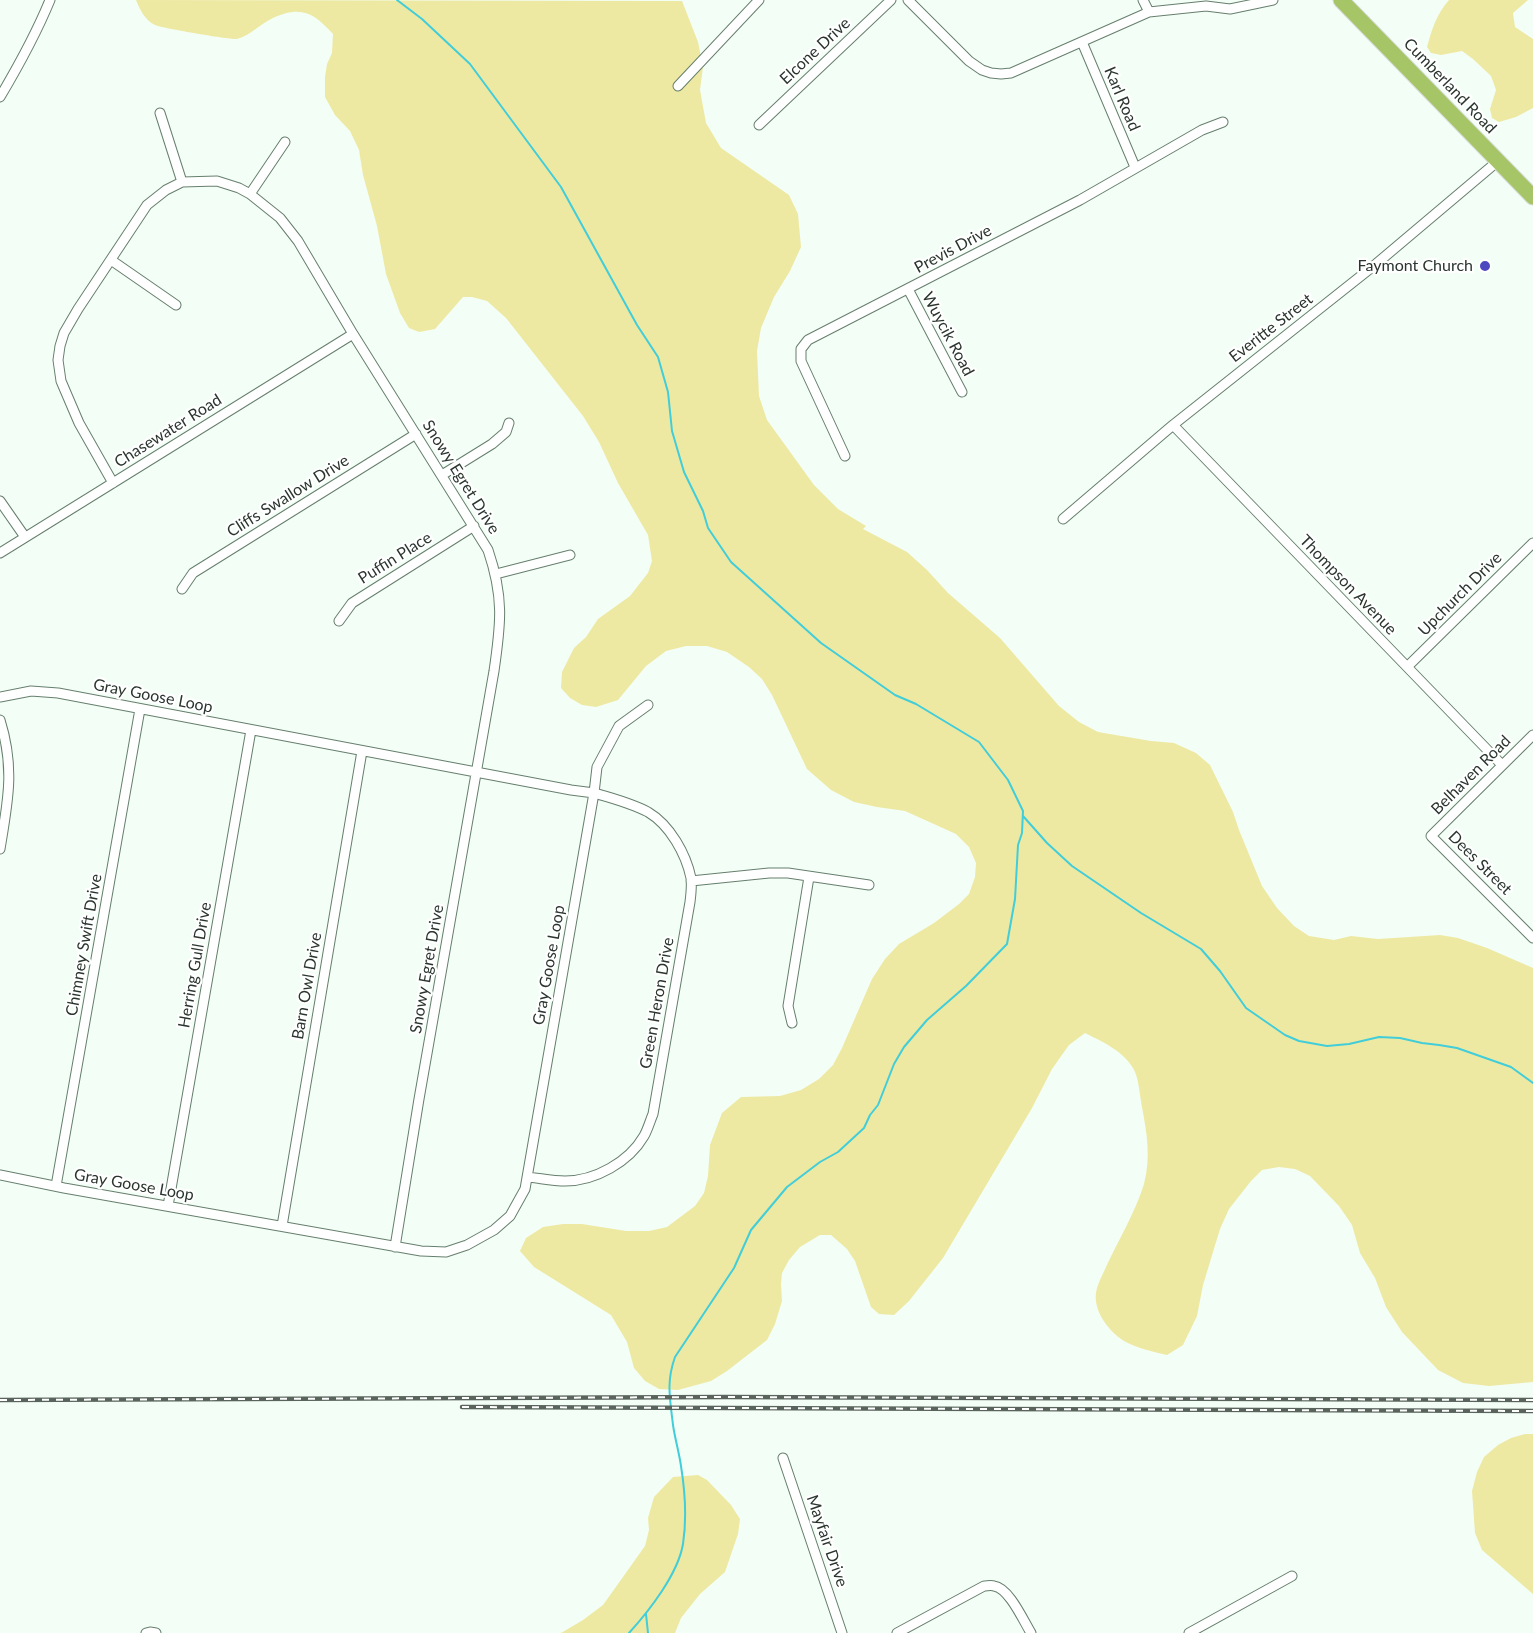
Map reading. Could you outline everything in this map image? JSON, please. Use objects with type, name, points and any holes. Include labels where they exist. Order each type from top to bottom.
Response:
[{"type":"main road","name":"Cumberland Road","points":[[1341,0],[1533,197]]},
{"type":"street","points":[[0,97],[34,35],[50,0]]},
{"type":"street","points":[[678,86],[759,0]]},
{"type":"street","name":"Elcone Drive","points":[[759,125],[891,0]]},
{"type":"street","points":[[908,0],[969,61],[982,70],[1001,74],[1011,73],[1149,12],[1206,6],[1230,9],[1273,0]]},
{"type":"street","points":[[1143,0],[1149,12]]},
{"type":"street","name":"Karl Road","points":[[1082,42],[1135,167]]},
{"type":"street","points":[[160,113],[182,182]]},
{"type":"street","name":"Previs Drive","points":[[845,456],[801,361],[801,350],[808,340],[1080,200],[1202,130],[1223,122]]},
{"type":"street","points":[[250,194],[285,141]]},
{"type":"street","name":"Everitte Street","points":[[1063,519],[1173,425],[1376,264],[1498,161]]},
{"type":"street","name":"Snowy Egret Drive","points":[[113,483],[79,423],[61,381],[58,360],[64,333],[147,205],[166,190],[182,182],[217,181],[250,194],[280,218],[298,240],[352,334],[488,550],[496,574],[500,627],[418,1099],[395,1246]]},
{"type":"street","points":[[111,260],[177,305]]},
{"type":"street","name":"Wuycik Road","points":[[908,289],[962,392]]},
{"type":"street","name":"Chasewater Road","points":[[0,553],[352,334]]},
{"type":"street","points":[[442,475],[492,444],[506,432],[509,423]]},
{"type":"street","name":"Thompson Avenue","points":[[1173,425],[1502,765]]},
{"type":"street","name":"Cliffs Swallow Drive","points":[[182,589],[193,573],[416,434]]},
{"type":"street","points":[[0,501],[25,537]]},
{"type":"street","name":"Puffin Place","points":[[339,621],[352,603],[474,526]]},
{"type":"street","name":"Upchurch Drive","points":[[1407,667],[1533,543]]},
{"type":"street","points":[[496,574],[570,555]]},
{"type":"street","name":"Gray Goose Loop","points":[[0,697],[31,691],[58,693],[594,793],[525,1189],[510,1216],[494,1230],[467,1245],[446,1252],[421,1251],[0,1175]]},
{"type":"street","points":[[594,793],[597,767],[619,726],[648,705]]},
{"type":"street","name":"Chimney Swift Drive","points":[[56,1186],[140,709]]},
{"type":"street","points":[[0,720],[9,760],[9,786],[0,849]]},
{"type":"street","name":"Herring Gull Drive","points":[[168,1206],[251,730]]},
{"type":"street","name":"Belhaven Road","points":[[1431,836],[1533,735]]},
{"type":"street","name":"Barn Owl Drive","points":[[282,1226],[363,751]]},
{"type":"street","name":"Green Heron Drive","points":[[527,1177],[565,1181],[588,1178],[611,1167],[632,1152],[645,1135],[653,1114],[690,902],[691,881],[681,850],[670,832],[650,813],[594,793]]},
{"type":"street","name":"Dees Street","points":[[1431,836],[1533,938]]},
{"type":"street","points":[[691,881],[788,873],[869,885]]},
{"type":"street","points":[[792,1023],[788,1006],[808,877]]},
{"type":"street","name":"Mayfair Drive","points":[[783,1458],[842,1633]]},
{"type":"street","points":[[1189,1633],[1292,1576]]},
{"type":"street","points":[[897,1633],[984,1586],[995,1586],[1003,1590],[1031,1633]]},
{"type":"street","points":[[146,1633],[156,1633]]},
{"type":"shaded area","points":[[136,0],[682,1],[698,42],[703,67],[700,90],[706,123],[721,148],[789,195],[798,214],[801,247],[774,297],[761,328],[757,351],[759,396],[767,420],[814,485],[838,509],[866,526],[863,529],[907,552],[948,593],[1000,638],[1059,706],[1079,722],[1098,732],[1174,743],[1196,753],[1210,765],[1233,812],[1262,886],[1277,908],[1294,926],[1309,936],[1334,940],[1351,936],[1378,939],[1440,935],[1458,938],[1533,968],[1533,1382],[1489,1386],[1463,1383],[1438,1370],[1402,1332],[1386,1307],[1375,1278],[1360,1253],[1352,1225],[1339,1206],[1310,1176],[1295,1169],[1279,1167],[1262,1170],[1229,1209],[1220,1229],[1203,1285],[1197,1316],[1183,1345],[1167,1355],[1124,1341],[1106,1325],[1098,1311],[1096,1296],[1100,1280],[1144,1184],[1148,1155],[1147,1136],[1138,1080],[1131,1065],[1113,1048],[1085,1033],[1069,1045],[1052,1069],[1032,1108],[943,1258],[909,1301],[894,1315],[879,1314],[871,1307],[855,1261],[847,1249],[831,1235],[820,1235],[800,1247],[782,1273],[782,1301],[767,1340],[711,1381],[678,1390],[659,1389],[645,1381],[634,1368],[627,1342],[611,1315],[534,1267],[520,1251],[526,1238],[543,1227],[563,1224],[582,1224],[626,1231],[649,1231],[667,1227],[695,1206],[704,1193],[708,1176],[710,1145],[722,1113],[741,1097],[780,1096],[801,1090],[819,1079],[833,1065],[872,979],[885,959],[899,944],[934,923],[969,894],[975,877],[976,863],[969,847],[956,834],[905,811],[854,802],[831,790],[807,769],[762,679],[727,652],[707,646],[686,646],[666,651],[646,666],[618,700],[596,707],[582,705],[570,698],[561,688],[562,672],[574,648],[586,637],[598,619],[630,596],[648,573],[652,561],[648,535],[583,416],[506,318],[487,301],[463,297],[435,329],[419,332],[409,328],[400,313],[386,274],[359,150],[350,131],[335,115],[325,97],[325,77],[332,53],[333,34],[320,21],[306,13],[292,12],[273,18],[237,39],[223,38],[155,25],[143,14]]},
{"type":"shaded area","points":[[1449,0],[1528,0],[1513,13],[1515,27],[1533,39],[1533,108],[1516,117],[1499,122],[1492,118],[1490,109],[1496,90],[1491,76],[1462,51],[1441,55],[1431,53],[1427,47],[1433,28]]},
{"type":"shaded area","points":[[1525,1434],[1533,1434],[1533,1594],[1482,1550],[1475,1533],[1472,1491],[1484,1457],[1498,1445]]},
{"type":"shaded area","points":[[698,1475],[707,1480],[731,1505],[740,1519],[738,1534],[725,1572],[700,1594],[681,1618],[675,1633],[561,1633],[603,1605],[645,1546],[649,1530],[648,1518],[654,1497],[673,1477]]},
{"type":"waterway","points":[[397,0],[422,19],[470,64],[561,187],[637,325],[658,357],[668,392],[672,431],[684,472],[703,511],[708,528],[731,562],[821,643],[895,695],[916,704],[979,742],[1008,780],[1023,811],[1022,833],[1018,845],[1015,899],[1007,944],[966,986],[927,1020],[904,1047],[894,1064],[878,1105],[864,1128],[838,1152],[820,1162],[787,1187],[751,1230],[734,1268],[675,1357],[670,1375],[670,1391],[684,1495],[683,1544],[669,1580],[654,1603],[629,1633]]},
{"type":"waterway","points":[[1023,816],[1072,866],[1141,913],[1201,949],[1246,1008],[1285,1035],[1299,1041],[1327,1046],[1379,1037],[1400,1038],[1457,1048],[1511,1067],[1533,1083]]},
{"type":"waterway","points":[[646,1614],[648,1633]]},
{"type":"railway","points":[[0,1400],[726,1397],[1533,1400]]},
{"type":"railway","points":[[462,1407],[1533,1411]]},
{"type":"place","name":"Faymont Church","points":[[1485,266]]}]
